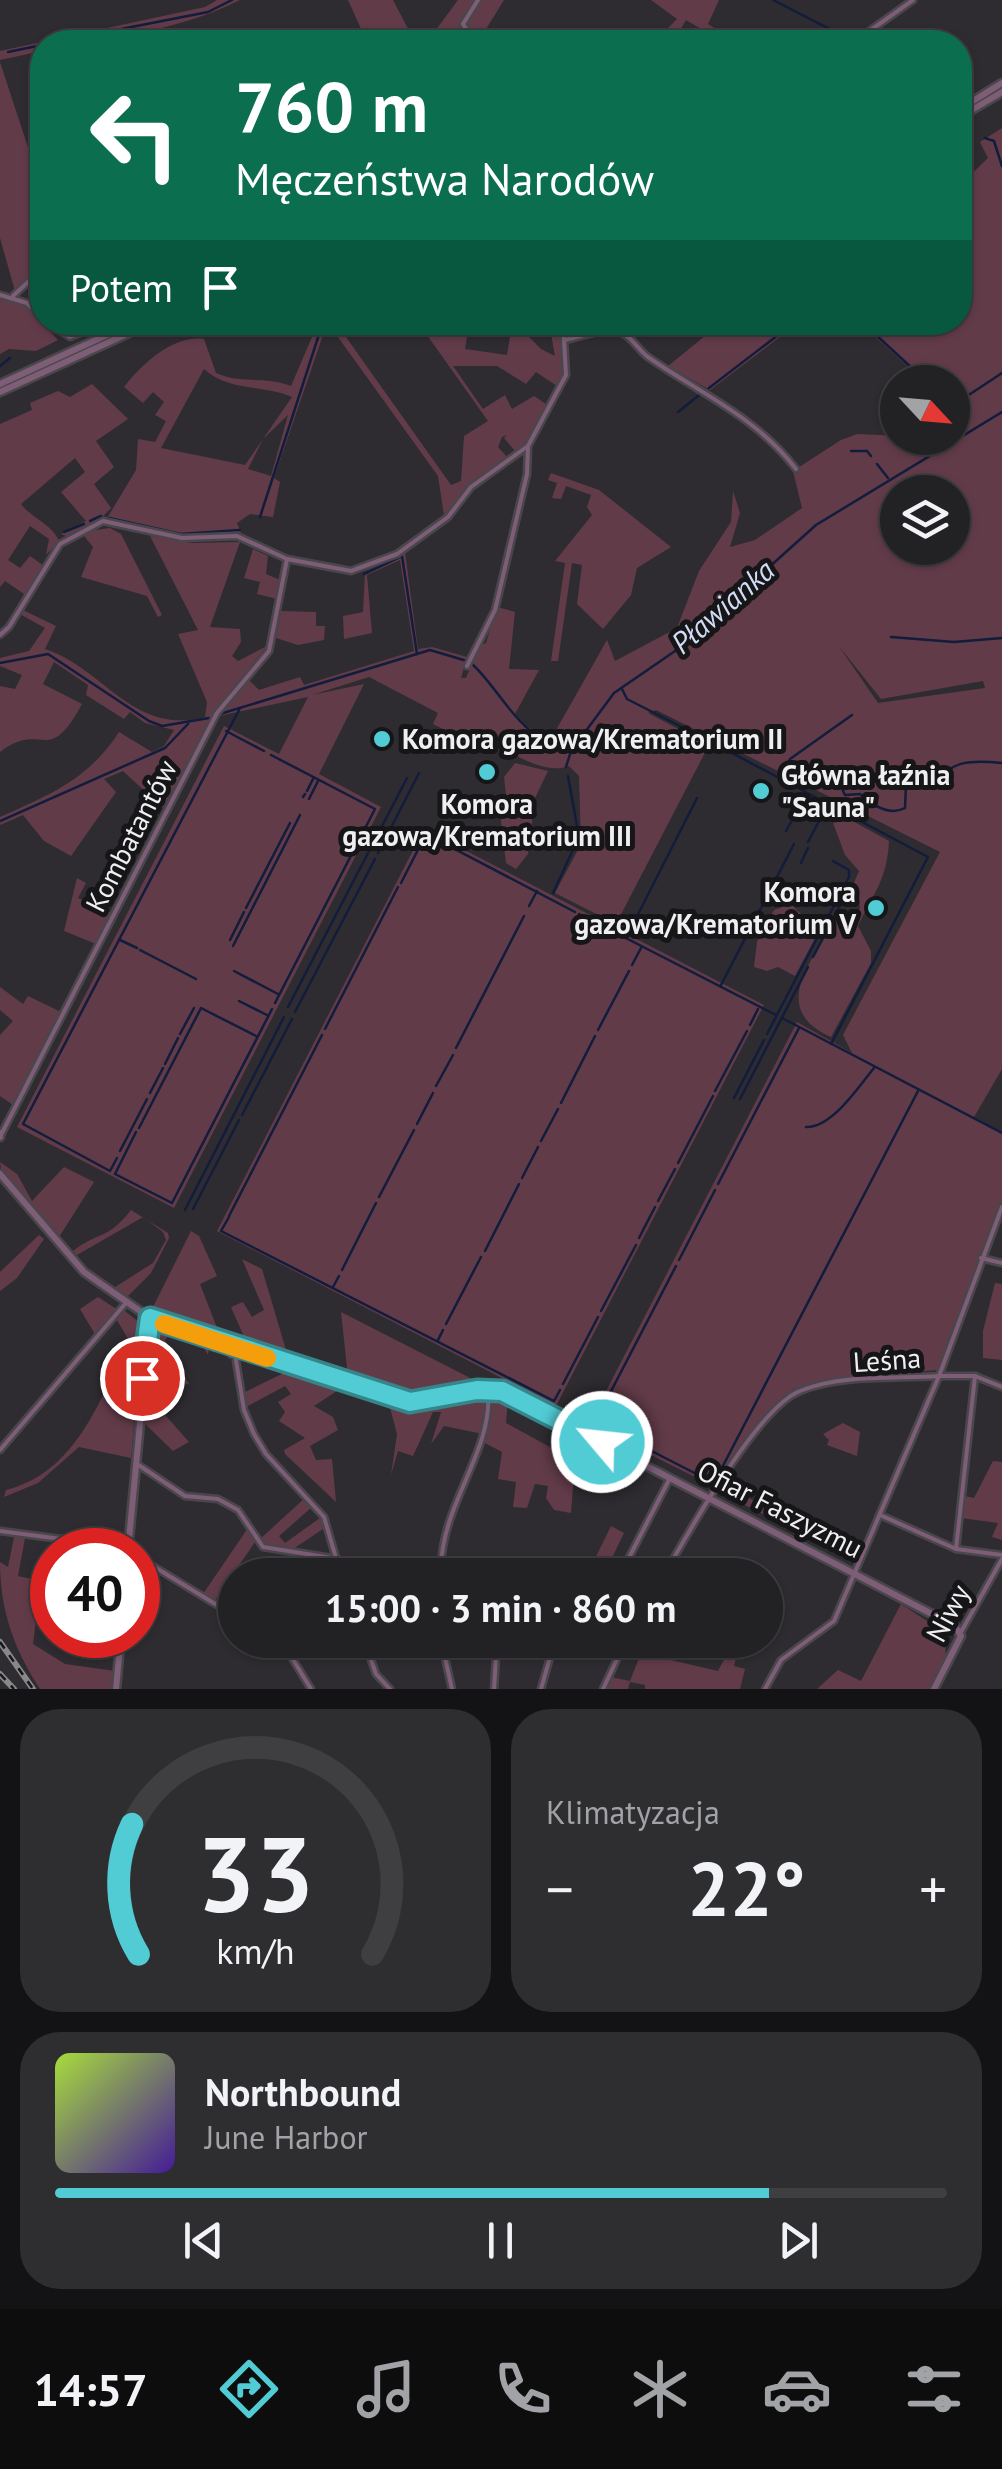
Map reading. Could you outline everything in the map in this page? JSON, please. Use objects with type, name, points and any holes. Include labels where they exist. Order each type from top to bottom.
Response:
[{"type":"street","points":[[467,30],[463,24],[478,0]]},
{"type":"street","points":[[871,30],[913,0]]},
{"type":"street","points":[[972,101],[1002,82]]},
{"type":"street","points":[[972,110],[1002,92]]},
{"type":"street","points":[[13,296],[30,280]]},
{"type":"street","points":[[0,295],[13,296],[30,309]]},
{"type":"street","points":[[0,384],[107,335]]},
{"type":"street","points":[[0,392],[125,335]]},
{"type":"street","points":[[467,666],[495,610],[527,474],[528,446],[566,375],[564,335]]},
{"type":"street","points":[[565,340],[588,335]]},
{"type":"street","points":[[627,335],[648,357],[721,400],[783,452],[796,469]]},
{"type":"street","points":[[0,635],[10,627],[64,540],[103,521],[182,538],[237,536],[287,559],[350,571],[374,566],[448,516],[471,487],[528,446]]},
{"type":"street","name":"Kombatantów","points":[[0,1134],[217,713],[269,651],[287,559]]},
{"type":"street","points":[[0,1174],[84,1272],[150,1318],[410,1402],[487,1388],[486,1431],[451,1511],[443,1558]]},
{"type":"street","name":"Leśna","points":[[674,1558],[710,1498],[773,1410],[793,1394],[826,1385],[939,1376],[1002,1207]]},
{"type":"street","points":[[981,1258],[1002,1263]]},
{"type":"street","points":[[0,1450],[125,1304]]},
{"type":"street","points":[[131,1528],[150,1318]]},
{"type":"street","points":[[234,1348],[244,1410],[254,1434],[266,1454],[324,1518],[338,1558]]},
{"type":"street","points":[[765,1689],[781,1660],[834,1620],[939,1376],[974,1376],[1002,1387]]},
{"type":"street","points":[[956,1549],[974,1376]]},
{"type":"street","name":"Ofiar Faszyzmu","points":[[487,1388],[508,1393],[961,1632]]},
{"type":"street","points":[[136,1464],[185,1496],[218,1498],[228,1504],[245,1518],[263,1547],[332,1558]]},
{"type":"street","points":[[629,1558],[670,1478]]},
{"type":"street","points":[[880,1515],[956,1549],[1002,1557]]},
{"type":"street","points":[[0,1531],[30,1535]]},
{"type":"street","name":"Niwy","points":[[934,1689],[1002,1557]]},
{"type":"street","points":[[160,1571],[218,1606]]},
{"type":"street","points":[[116,1689],[119,1658]]},
{"type":"street","points":[[292,1658],[310,1689]]},
{"type":"street","points":[[370,1658],[376,1674],[390,1689]]},
{"type":"street","points":[[445,1658],[452,1689]]},
{"type":"street","points":[[494,1689],[496,1658]]},
{"type":"street","points":[[541,1689],[550,1658]]},
{"type":"street","points":[[603,1689],[618,1658]]},
{"type":"shaded area","points":[[217,0],[240,0],[169,26],[98,30],[205,7]]},
{"type":"shaded area","points":[[348,0],[393,0],[409,30],[362,30]]},
{"type":"shaded area","points":[[458,0],[474,0],[460,23],[464,30],[436,30]]},
{"type":"shaded area","points":[[481,0],[504,0],[485,30],[470,30],[466,24]]},
{"type":"shaded area","points":[[651,0],[719,0],[708,24],[718,30],[703,30],[686,20],[680,30],[666,30],[677,19]]},
{"type":"shaded area","points":[[30,45],[30,54],[0,60],[0,51]]},
{"type":"shaded area","points":[[0,62],[30,153],[30,278],[15,291],[0,238]]},
{"type":"shaded area","points":[[1002,128],[1002,1069],[974,1117],[1002,1133],[1002,1202],[938,1370],[832,1379],[793,1389],[768,1412],[715,1487],[589,1424],[797,1022],[852,1053],[843,1035],[940,852],[656,710],[648,713],[709,745],[616,924],[555,893],[581,844],[579,776],[569,766],[533,764],[475,732],[469,742],[433,724],[438,713],[369,677],[312,695],[364,684],[319,774],[381,807],[174,1208],[17,1127],[224,726],[279,754],[308,697],[219,716],[219,712],[249,680],[259,690],[300,677],[304,685],[414,651],[400,560],[367,575],[372,633],[344,639],[343,616],[363,612],[365,572],[405,552],[418,649],[432,647],[467,657],[461,678],[466,678],[479,646],[486,643],[497,607],[515,612],[509,669],[539,670],[515,714],[526,726],[551,739],[607,640],[615,661],[677,628],[699,571],[731,522],[733,491],[740,513],[730,547],[755,540],[802,508],[793,471],[841,440],[857,434],[880,435],[880,455],[970,455],[970,365],[906,365],[873,335],[972,335],[972,173],[988,158],[980,142]],"holes":[[[838,645],[881,699],[983,681],[985,688],[878,703]]]},
{"type":"shaded area","points":[[0,298],[21,302],[30,311],[30,335],[53,335],[58,340],[36,351],[9,349],[0,354]]},
{"type":"shaded area","points":[[313,335],[323,335],[274,478],[280,482],[273,517],[250,514],[237,523],[242,535],[180,536],[106,520],[136,470],[138,439],[155,442],[166,421],[155,415],[164,402],[153,392],[143,403],[124,387],[160,352],[181,341],[204,339],[216,373],[235,379],[291,386]],"holes":[[[204,369],[235,385],[292,397],[245,465],[161,448]],[[288,415],[271,476],[248,469],[263,439]]]},
{"type":"shaded area","points":[[336,335],[345,335],[451,485],[461,481],[464,436],[488,421],[427,335],[467,335],[465,349],[507,355],[510,335],[527,335],[555,356],[551,335],[562,335],[566,365],[557,386],[536,372],[526,384],[497,366],[453,366],[483,409],[505,395],[512,409],[534,396],[546,404],[528,442],[516,452],[504,438],[507,435],[502,437],[498,447],[509,459],[474,480],[444,515],[438,476]]},
{"type":"shaded area","points":[[706,335],[782,335],[710,390],[668,366]]},
{"type":"shaded area","points":[[92,384],[128,419],[96,441],[114,467],[94,484],[111,508],[98,521],[66,536],[61,534],[86,521],[61,492],[85,472],[75,458],[21,504],[59,541],[46,555],[49,539],[30,526],[8,560],[20,568],[30,556],[44,566],[27,596],[5,581],[0,587],[0,424],[32,410],[30,403],[58,391],[70,397]]},
{"type":"shaded area","points":[[551,473],[599,490],[671,547],[637,568],[631,595],[603,629],[577,604],[582,565],[572,563],[558,661],[551,661],[565,563],[555,561],[592,515],[587,507],[591,495],[566,486],[561,499],[552,498],[557,483],[548,480]]},
{"type":"shaded area","points":[[110,528],[121,534],[162,615],[158,617],[147,596],[81,577],[93,547],[81,532]]},
{"type":"shaded area","points":[[150,536],[192,543],[240,542],[210,627],[240,629],[241,642],[232,656],[238,661],[267,646],[216,709],[163,808],[123,771],[104,779],[116,792],[71,856],[44,841],[23,815],[0,825],[0,817],[81,774],[119,732],[152,752],[164,746],[174,730],[145,723],[130,712],[124,719],[86,695],[88,685],[54,662],[43,684],[82,704],[70,723],[52,739],[14,743],[0,752],[0,686],[15,689],[22,675],[0,666],[0,658],[29,651],[45,628],[20,614],[23,610],[56,626],[45,649],[66,658],[120,698],[158,717],[205,717],[207,702],[178,634],[198,630]]},
{"type":"shaded area","points":[[253,549],[268,556],[266,574],[280,580],[277,599],[257,594],[260,582],[244,578]]},
{"type":"shaded area","points":[[281,611],[316,612],[316,626],[325,626],[324,640],[298,645],[276,638]]},
{"type":"shaded area","points":[[515,763],[548,771],[535,798],[528,854],[516,869],[506,863],[500,813],[507,803],[504,777]]},
{"type":"shaded area","points":[[849,819],[889,841],[888,854],[883,876],[858,926],[871,951],[871,963],[831,1037],[812,1026],[802,1013],[799,999],[807,969],[834,920],[858,916],[860,907],[853,885],[859,871],[845,855],[833,823]]},
{"type":"shaded area","points":[[424,829],[764,1005],[556,1406],[217,1231]]},
{"type":"shaded area","points":[[77,878],[86,883],[78,898],[112,913],[96,944],[64,931]]},
{"type":"shaded area","points":[[791,904],[801,914],[791,922],[796,933],[822,925],[795,976],[778,967],[767,971],[754,967],[757,942],[774,910]]},
{"type":"shaded area","points":[[0,987],[23,1004],[28,996],[61,1012],[13,1105],[0,1096],[0,1035],[13,1021],[0,1010]]},
{"type":"shaded area","points":[[0,1162],[17,1174],[32,1201],[64,1167],[94,1182],[59,1237],[1,1169]]},
{"type":"shaded area","points":[[131,1210],[143,1217],[77,1255],[73,1251],[109,1231]]},
{"type":"shaded area","points":[[147,1220],[168,1233],[169,1238],[151,1273],[125,1299],[112,1289],[153,1263],[166,1240],[163,1232]]},
{"type":"shaded area","points":[[191,1231],[199,1236],[217,1276],[200,1284],[221,1338],[150,1313]]},
{"type":"shaded area","points":[[39,1235],[44,1239],[17,1278],[0,1291],[0,1272]]},
{"type":"shaded area","points":[[242,1259],[262,1269],[289,1359],[248,1346],[231,1307],[243,1302],[252,1317],[264,1310]]},
{"type":"shaded area","points":[[995,1283],[1002,1284],[1002,1360],[983,1358],[983,1331]]},
{"type":"shaded area","points":[[98,1297],[118,1310],[96,1336],[80,1309]]},
{"type":"shaded area","points":[[122,1309],[143,1325],[131,1458],[79,1447],[38,1483],[4,1497],[6,1490],[51,1468],[83,1431],[130,1342],[115,1317]]},
{"type":"shaded area","points":[[341,1312],[482,1384],[407,1397],[315,1368],[348,1377]]},
{"type":"shaded area","points":[[151,1327],[230,1351],[233,1358],[229,1359],[224,1350],[212,1352],[209,1346],[208,1355],[202,1344],[169,1334],[165,1340],[189,1384],[169,1387],[158,1369],[157,1387],[148,1385]]},
{"type":"shaded area","points":[[288,1371],[340,1389],[314,1406],[333,1417],[338,1430],[310,1446],[316,1460],[332,1459],[336,1502],[285,1454],[284,1450],[305,1438],[279,1421],[285,1412],[278,1402],[291,1394],[285,1386],[244,1408],[243,1393]]},
{"type":"shaded area","points":[[156,1393],[159,1408],[189,1442],[173,1451],[141,1420],[145,1394]]},
{"type":"shaded area","points":[[494,1393],[508,1397],[506,1423],[575,1461],[571,1513],[554,1510],[546,1498],[548,1486],[535,1484],[527,1508],[513,1507],[516,1482],[498,1479],[502,1452],[483,1442]]},
{"type":"shaded area","points":[[485,1397],[483,1434],[444,1426],[431,1444],[441,1412],[433,1412],[413,1456],[398,1451],[391,1475],[397,1434],[389,1404],[408,1410],[433,1408]]},
{"type":"shaded area","points":[[843,1423],[860,1432],[857,1456],[827,1445],[829,1440],[823,1434]]},
{"type":"shaded area","points":[[993,1461],[1002,1462],[1002,1540],[992,1537],[998,1523],[961,1518],[965,1496],[974,1498]]},
{"type":"shaded area","points":[[306,1497],[312,1507],[279,1536],[285,1543],[320,1518],[326,1527],[290,1551],[261,1544],[259,1540]]},
{"type":"shaded area","points":[[747,1497],[818,1535],[817,1541],[741,1503]]},
{"type":"shaded area","points":[[611,1526],[624,1533],[612,1558],[595,1558]]},
{"type":"shaded area","points":[[248,1528],[255,1542],[244,1558],[228,1558]]},
{"type":"shaded area","points":[[14,1537],[25,1538],[18,1576],[30,1579],[30,1658],[55,1658],[65,1664],[115,1671],[112,1689],[40,1689],[16,1644],[6,1613],[0,1562],[8,1567]]},
{"type":"shaded area","points":[[218,1572],[218,1596],[214,1602],[203,1594]]},
{"type":"shaded area","points":[[901,1604],[944,1632],[946,1656],[929,1689],[817,1689],[838,1670],[861,1681]]},
{"type":"shaded area","points":[[639,1658],[662,1658],[718,1671],[725,1658],[736,1658],[734,1666],[745,1669],[740,1689],[645,1689],[645,1685],[630,1682],[628,1689],[606,1689],[611,1677],[630,1681]]},
{"type":"waterway","points":[[116,30],[208,12],[232,0]]},
{"type":"waterway","points":[[773,0],[832,30]]},
{"type":"waterway","points":[[8,52],[30,47]]},
{"type":"waterway","points":[[985,138],[994,141],[1002,166]]},
{"type":"waterway","points":[[260,517],[319,335]]},
{"type":"waterway","points":[[709,388],[778,335]]},
{"type":"waterway","points":[[876,335],[909,365]]},
{"type":"waterway","points":[[0,366],[10,358]]},
{"type":"waterway","points":[[970,394],[1002,373]]},
{"type":"waterway","points":[[678,412],[703,392]]},
{"type":"waterway","name":"Pławianka","points":[[566,767],[571,751],[614,693],[678,649],[816,525],[1002,412]]},
{"type":"waterway","points":[[851,451],[867,451],[871,456]]},
{"type":"waterway","points":[[877,464],[886,475]]},
{"type":"waterway","points":[[90,521],[101,516]]},
{"type":"waterway","points":[[109,518],[181,534],[240,530]]},
{"type":"waterway","points":[[64,532],[84,524]]},
{"type":"waterway","points":[[364,574],[402,556],[417,654]]},
{"type":"waterway","points":[[891,637],[954,642],[1002,638]]},
{"type":"waterway","name":"Pławianka","points":[[220,714],[430,650],[467,661]]},
{"type":"waterway","points":[[0,663],[48,654],[149,721],[162,726],[209,718]]},
{"type":"waterway","name":"Pławianka","points":[[471,663],[527,728],[555,743],[573,745]]},
{"type":"waterway","points":[[622,689],[627,699],[713,743]]},
{"type":"waterway","points":[[117,1158],[110,1171],[23,1124],[240,708]]},
{"type":"waterway","points":[[833,779],[813,776],[804,766],[786,768],[790,759],[852,715]]},
{"type":"waterway","points":[[0,821],[165,748],[188,724]]},
{"type":"waterway","points":[[226,731],[264,751]]},
{"type":"waterway","points":[[715,744],[928,857],[831,1044]]},
{"type":"waterway","points":[[271,755],[375,809],[275,1003]]},
{"type":"waterway","points":[[838,780],[845,795],[860,794],[892,811],[905,808],[906,785],[935,787],[947,771],[963,763],[1002,763]]},
{"type":"waterway","points":[[378,853],[419,773]]},
{"type":"waterway","points":[[553,893],[579,837],[568,776]]},
{"type":"waterway","points":[[288,1007],[407,778]]},
{"type":"waterway","points":[[307,791],[313,779]]},
{"type":"waterway","points":[[309,799],[318,781]]},
{"type":"waterway","points":[[786,831],[807,793]]},
{"type":"waterway","points":[[626,938],[697,798]]},
{"type":"waterway","points":[[808,842],[828,804]]},
{"type":"waterway","points":[[233,946],[300,815]]},
{"type":"waterway","points":[[246,908],[290,823]]},
{"type":"waterway","points":[[401,883],[426,834],[575,912]]},
{"type":"waterway","points":[[721,985],[794,844]]},
{"type":"waterway","points":[[801,863],[808,848]]},
{"type":"waterway","points":[[295,1012],[375,859]]},
{"type":"waterway","points":[[767,1034],[849,877],[849,870],[833,861]]},
{"type":"waterway","points":[[325,1029],[398,887]]},
{"type":"waterway","points":[[529,906],[537,891]]},
{"type":"waterway","points":[[813,957],[847,893]]},
{"type":"waterway","points":[[230,940],[244,912]]},
{"type":"waterway","points":[[579,914],[776,1015]]},
{"type":"waterway","points":[[456,1048],[524,916]]},
{"type":"waterway","points":[[120,940],[137,948]]},
{"type":"waterway","points":[[632,965],[641,948]]},
{"type":"waterway","points":[[140,950],[196,979]]},
{"type":"waterway","points":[[740,1099],[808,967]]},
{"type":"waterway","points":[[234,971],[278,994]]},
{"type":"waterway","points":[[598,1030],[629,971]]},
{"type":"waterway","points":[[239,1001],[267,1015]]},
{"type":"waterway","points":[[180,1034],[194,1008]]},
{"type":"waterway","points":[[139,1128],[201,1008],[256,1036]]},
{"type":"waterway","points":[[136,1132],[115,1174],[172,1203],[272,1009]]},
{"type":"waterway","points":[[750,1025],[758,1009]]},
{"type":"waterway","points":[[185,1210],[284,1017]]},
{"type":"waterway","points":[[782,1018],[1002,1133]]},
{"type":"waterway","points":[[242,1115],[292,1019]]},
{"type":"waterway","points":[[718,1184],[799,1028]]},
{"type":"waterway","points":[[715,1091],[747,1031]]},
{"type":"waterway","points":[[229,1216],[322,1035]]},
{"type":"waterway","points":[[561,1103],[595,1036]]},
{"type":"waterway","points":[[165,1064],[178,1038]]},
{"type":"waterway","points":[[734,1098],[764,1040]]},
{"type":"waterway","points":[[436,1086],[453,1055]]},
{"type":"waterway","points":[[150,1093],[163,1068]]},
{"type":"waterway","points":[[806,1127],[816,1126],[835,1114],[874,1068]]},
{"type":"waterway","points":[[676,1266],[595,1422],[714,1483],[918,1091]]},
{"type":"waterway","points":[[417,1124],[433,1093]]},
{"type":"waterway","points":[[678,1163],[713,1096]]},
{"type":"waterway","points":[[120,1151],[147,1099]]},
{"type":"waterway","points":[[541,1141],[558,1109]]},
{"type":"waterway","points":[[193,1209],[239,1120]]},
{"type":"waterway","points":[[379,1197],[414,1130]]},
{"type":"waterway","points":[[522,1178],[538,1147]]},
{"type":"waterway","points":[[658,1201],[675,1169]]},
{"type":"waterway","points":[[485,1251],[519,1184]]},
{"type":"waterway","points":[[679,1260],[715,1190]]},
{"type":"waterway","points":[[342,1270],[376,1203]]},
{"type":"waterway","points":[[639,1238],[655,1207]]},
{"type":"waterway","points":[[229,1217],[221,1231],[554,1401],[560,1390]]},
{"type":"waterway","points":[[601,1311],[636,1245]]},
{"type":"waterway","points":[[446,1324],[481,1257]]},
{"type":"waterway","points":[[333,1287],[339,1276]]},
{"type":"waterway","points":[[563,1384],[598,1317]]},
{"type":"waterway","points":[[438,1340],[443,1330]]},
{"type":"railway","points":[[0,1642],[33,1689]]},
{"type":"railway","points":[[0,1674],[14,1689]]},
{"type":"slow traffic","points":[[164,1324],[267,1358]]},
{"type":"place","name":"Komora gazowa/Krematorium II","points":[[382,739]]},
{"type":"place","name":"Komora gazowa/Krematorium III","points":[[487,772]]},
{"type":"place","name":"Główna łaźnia \"Sauna\"","points":[[761,791]]},
{"type":"place","name":"Komora gazowa/Krematorium V","points":[[876,908]]},
{"type":"route","points":[[142,1378],[150,1318],[410,1402],[487,1388],[502,1391],[602,1442]]}]
